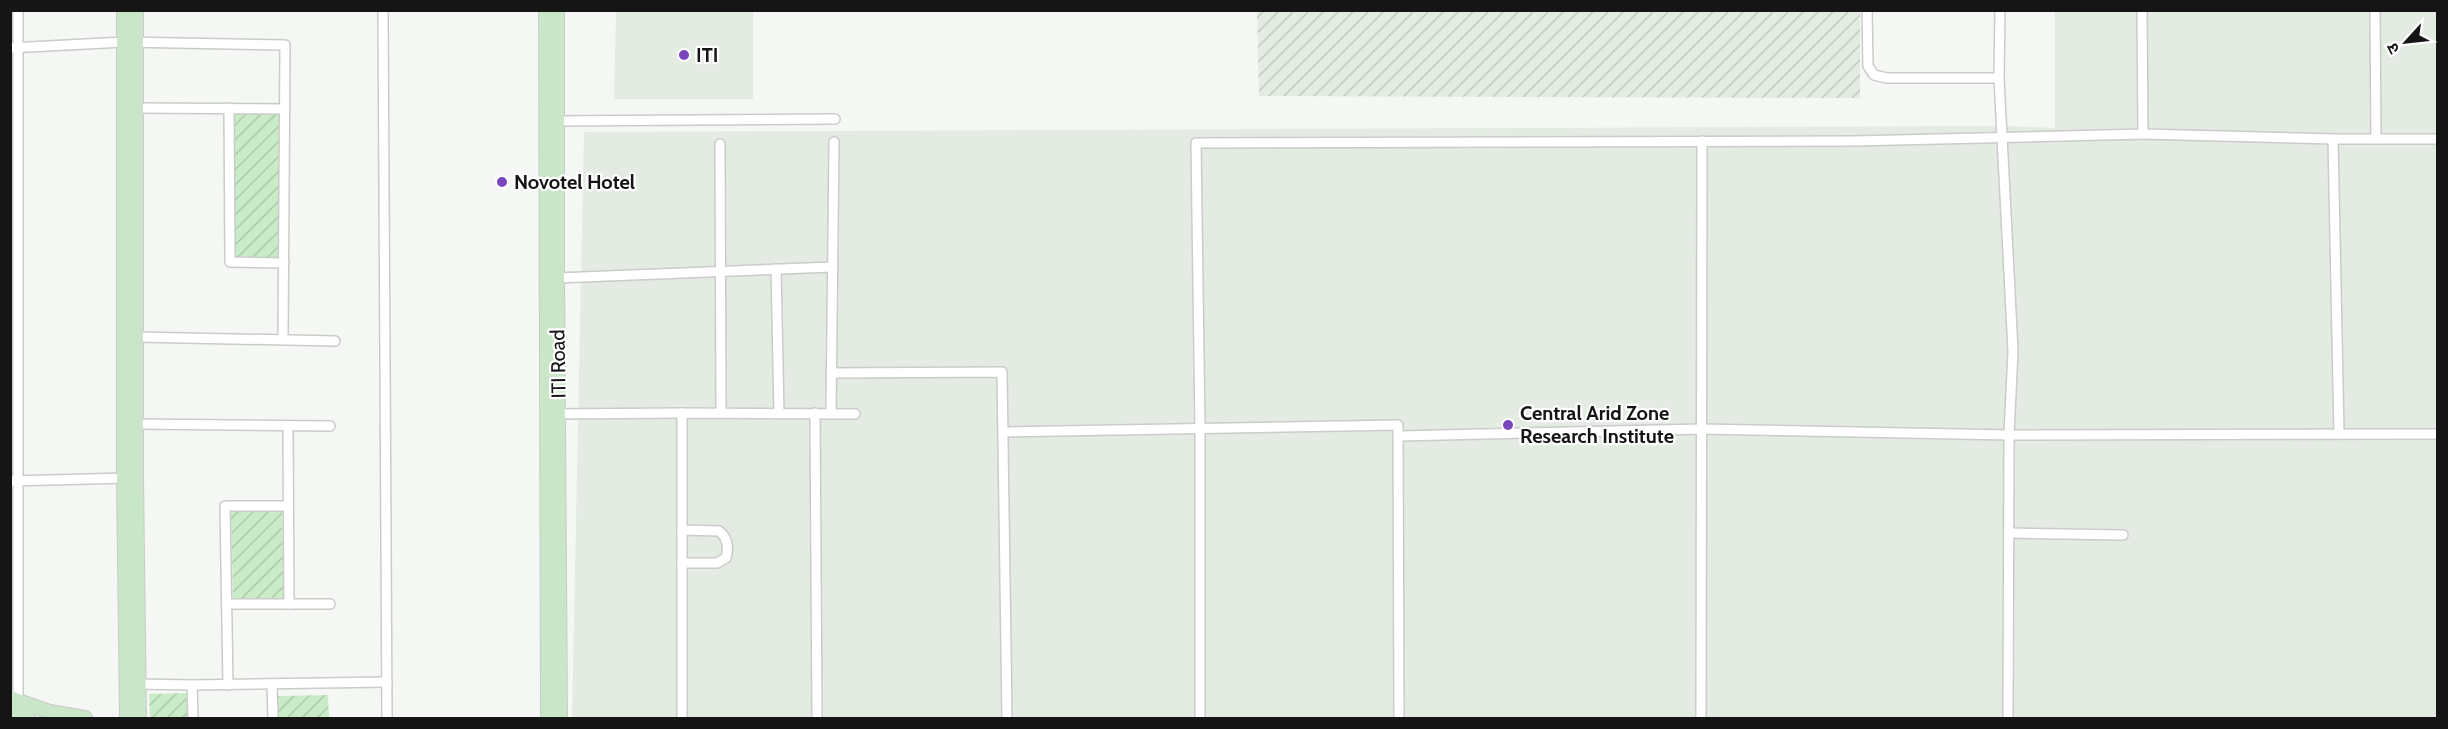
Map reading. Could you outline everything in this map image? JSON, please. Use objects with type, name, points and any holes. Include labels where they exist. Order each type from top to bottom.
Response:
[{"type":"street","points":[[18,10],[14,48],[17,241],[14,305],[13,704],[28,718]]},
{"type":"street","points":[[124,10],[130,42],[136,108],[137,424],[130,478],[139,718]]},
{"type":"street","points":[[127,718],[130,478],[130,42],[136,10]]},
{"type":"street","points":[[383,10],[387,718]]},
{"type":"street","name":"ITI Road","points":[[546,10],[560,718]]},
{"type":"street","name":"ITI Road","points":[[548,718],[557,278],[558,10]]},
{"type":"street","points":[[1867,10],[1868,66],[1875,75],[1887,78],[1999,78]]},
{"type":"street","points":[[2000,10],[1999,78],[2013,351],[2008,435],[2008,718]]},
{"type":"street","points":[[2142,10],[2143,134]]},
{"type":"street","points":[[2375,10],[2376,139]]},
{"type":"street","points":[[14,48],[130,42],[285,45],[283,339]]},
{"type":"street","points":[[136,108],[285,109]]},
{"type":"street","points":[[229,108],[230,262],[284,263]]},
{"type":"street","points":[[557,121],[835,119]]},
{"type":"street","points":[[1200,718],[1200,428],[1196,143],[1854,141],[2143,134],[2438,139]]},
{"type":"street","points":[[2334,139],[2340,434]]},
{"type":"street","points":[[1701,718],[1702,141]]},
{"type":"street","points":[[831,414],[834,142]]},
{"type":"street","points":[[720,144],[721,413]]},
{"type":"street","points":[[10,232],[17,241]]},
{"type":"street","points":[[557,278],[832,267]]},
{"type":"street","points":[[776,270],[779,413]]},
{"type":"street","points":[[137,337],[335,341]]},
{"type":"street","points":[[831,373],[1002,372],[1007,718]]},
{"type":"street","points":[[682,413],[682,718]]},
{"type":"street","points":[[815,413],[817,718]]},
{"type":"street","points":[[553,414],[855,414]]},
{"type":"street","points":[[137,424],[330,426]]},
{"type":"street","points":[[1003,432],[1398,425],[1400,436],[1399,718]]},
{"type":"street","points":[[288,426],[289,604]]},
{"type":"street","points":[[1400,436],[1702,429],[2008,435],[2438,434]]},
{"type":"street","points":[[14,481],[130,478]]},
{"type":"street","points":[[228,685],[225,506],[288,506]]},
{"type":"street","points":[[682,530],[719,531],[727,541],[728,552],[726,558],[717,563],[682,563]]},
{"type":"street","points":[[2009,532],[2123,535]]},
{"type":"street","points":[[227,604],[330,604]]},
{"type":"street","points":[[138,684],[387,682]]},
{"type":"street","points":[[272,684],[273,718]]},
{"type":"street","points":[[192,685],[193,718]]},
{"type":"street","points":[[13,704],[85,718]]},
{"type":"shaded area","name":"ITI","points":[[616,11],[753,11],[753,99],[614,99]]},
{"type":"shaded area","points":[[1257,11],[1860,11],[1860,98],[1259,96]]},
{"type":"shaded area","name":"Central Arid Zone Research Institute","points":[[2055,11],[2437,11],[2437,718],[572,718],[584,132],[2004,126],[2055,128]]},
{"type":"green space","points":[[233,111],[279,111],[280,260],[234,260]]},
{"type":"green space","points":[[282,510],[284,599],[233,600],[231,511]]},
{"type":"green space","points":[[188,693],[189,718],[150,718],[149,694]]},
{"type":"green space","points":[[328,695],[329,718],[278,718],[277,696]]},
{"type":"place","name":"ITI","points":[[684,55]]},
{"type":"place","name":"Novotel Hotel","points":[[502,182]]},
{"type":"place","name":"Central Arid Zone Research Institute","points":[[1508,425]]}]
